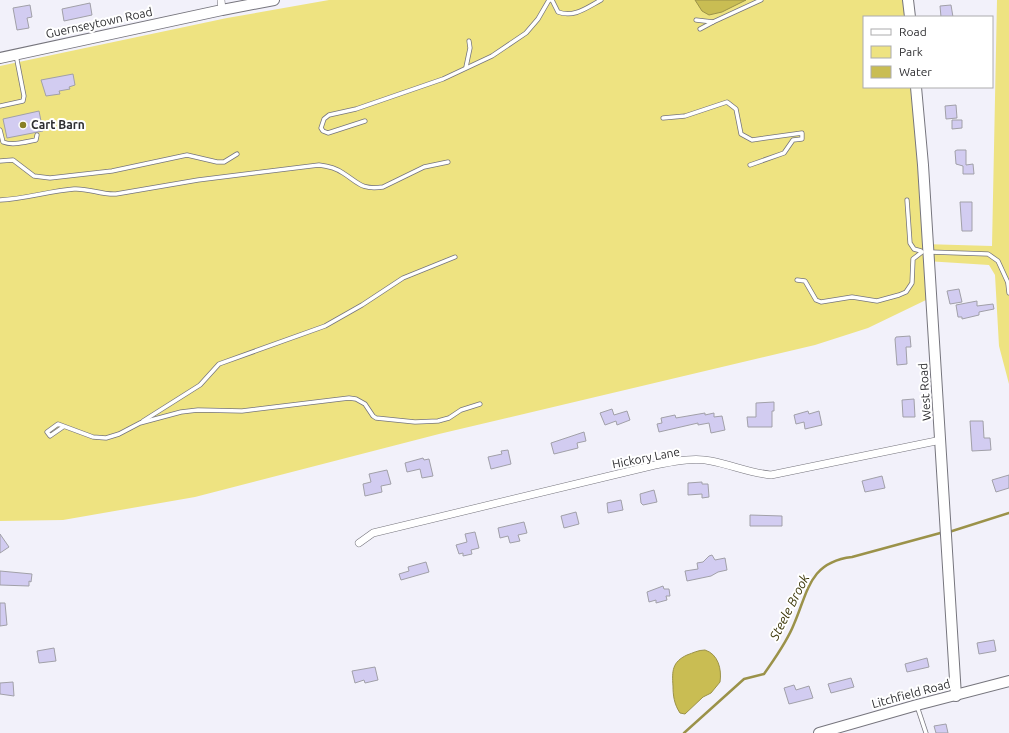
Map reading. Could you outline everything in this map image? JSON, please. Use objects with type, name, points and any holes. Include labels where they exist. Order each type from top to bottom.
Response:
[{"type":"street","name":"Guernseytown Road","points":[[0,58],[221,5],[274,0]]},
{"type":"street","points":[[908,0],[910,16]]},
{"type":"street","name":"West Road","points":[[916,88],[925,252],[941,440],[956,696]]},
{"type":"street","name":"Hickory Lane","points":[[359,543],[373,533],[655,465],[684,461],[709,460],[755,474],[771,475],[941,440]]},
{"type":"street","name":"Litchfield Road","points":[[819,733],[1009,681]]},
{"type":"lane","points":[[365,120],[328,133],[323,131],[321,128],[324,119],[329,115],[356,109],[443,79],[492,56],[518,39],[538,19],[549,0],[552,0],[558,12],[573,14],[601,0]]},
{"type":"lane","points":[[700,29],[761,0]]},
{"type":"lane","points":[[696,20],[713,22]]},
{"type":"lane","points":[[466,67],[470,48],[469,41]]},
{"type":"lane","points":[[0,106],[23,101],[24,96],[16,55]]},
{"type":"lane","points":[[663,118],[685,116],[728,102],[736,109],[741,134],[752,140],[802,133],[802,138],[793,140],[784,153],[750,165]]},
{"type":"lane","points":[[0,130],[1,142],[15,144],[36,140],[37,135]]},
{"type":"lane","points":[[0,161],[13,160],[34,176],[50,178],[112,171],[187,155],[217,162],[224,162],[237,154]]},
{"type":"lane","points":[[0,200],[24,198],[73,189],[104,194],[116,194],[198,180],[319,165],[338,170],[361,186],[382,188],[424,167],[448,162]]},
{"type":"lane","points":[[907,200],[910,243],[914,249],[925,252],[988,254],[998,261],[1009,284],[1009,293]]},
{"type":"lane","points":[[797,280],[805,281],[816,300],[821,302],[852,297],[877,301],[893,298],[906,292],[910,288],[913,277],[913,259],[925,252]]},
{"type":"lane","points":[[64,427],[71,428],[93,437],[106,438],[119,434],[140,423],[200,385],[219,364],[325,326],[362,305],[403,278],[456,257]]},
{"type":"lane","points":[[140,423],[181,412],[198,410],[242,411],[349,398],[356,399],[365,404],[376,418],[428,422],[449,418],[461,410],[480,404]]},
{"type":"lane","points":[[917,705],[926,733]]},
{"type":"green space","points":[[329,0],[905,0],[908,16],[863,16],[863,88],[912,88],[923,244],[992,246],[997,0],[1009,0],[1009,384],[999,346],[995,275],[989,265],[926,261],[926,300],[868,328],[815,345],[439,434],[195,497],[63,520],[0,521],[0,66],[227,18]]},
{"type":"water","points":[[695,0],[746,0],[722,12],[709,15],[702,11]]},
{"type":"water","points":[[700,650],[705,650],[716,658],[720,667],[720,682],[711,693],[703,697],[685,714],[680,713],[676,706],[674,696],[674,668],[678,661],[687,655]]},
{"type":"building","points":[[90,3],[92,15],[64,21],[62,9]]},
{"type":"building","points":[[30,5],[32,17],[27,18],[29,28],[17,30],[13,8]]},
{"type":"building","points":[[951,5],[953,16],[941,16],[940,6]]},
{"type":"building","points":[[73,74],[75,85],[69,87],[70,89],[59,91],[60,94],[46,96],[41,80]]},
{"type":"building","points":[[956,105],[957,118],[946,119],[945,106]]},
{"type":"building","name":"Cart Barn","points":[[39,111],[43,131],[7,138],[3,119]]},
{"type":"building","points":[[952,120],[962,120],[962,128],[952,129]]},
{"type":"building","points":[[966,150],[966,165],[973,164],[974,174],[963,174],[963,166],[956,164],[955,151]]},
{"type":"building","points":[[960,202],[972,202],[972,231],[962,231]]},
{"type":"building","points":[[959,289],[962,302],[950,304],[947,291]]},
{"type":"building","points":[[977,301],[977,306],[993,304],[994,309],[979,312],[979,315],[962,319],[962,317],[958,317],[956,305]]},
{"type":"building","points":[[910,336],[911,347],[906,347],[907,364],[897,365],[895,339],[896,337]]},
{"type":"building","points":[[914,399],[915,417],[903,417],[902,400]]},
{"type":"building","points":[[774,402],[774,411],[772,411],[772,427],[748,427],[747,417],[756,417],[756,403]]},
{"type":"building","points":[[612,409],[614,415],[627,411],[630,420],[617,425],[616,421],[605,425],[600,413]]},
{"type":"building","points":[[808,411],[809,414],[819,411],[822,425],[805,429],[804,422],[796,424],[794,415]]},
{"type":"building","points":[[705,413],[705,415],[714,413],[714,417],[722,416],[725,430],[711,433],[709,423],[698,425],[698,423],[659,432],[657,424],[662,423],[661,418],[675,415],[676,418]]},
{"type":"building","points":[[970,421],[983,421],[984,438],[990,438],[991,450],[972,451]]},
{"type":"building","points":[[584,432],[586,441],[577,443],[578,448],[554,454],[551,443]]},
{"type":"building","points":[[508,450],[511,464],[491,469],[488,457],[502,454],[501,451]]},
{"type":"building","points":[[423,458],[424,460],[429,459],[433,476],[422,478],[420,469],[407,472],[405,463]]},
{"type":"building","points":[[387,470],[391,484],[381,486],[382,492],[365,496],[363,484],[371,482],[369,474]]},
{"type":"building","points":[[1009,475],[1009,488],[996,492],[992,480]]},
{"type":"building","points":[[882,476],[885,488],[865,492],[862,481]]},
{"type":"building","points":[[702,482],[702,484],[708,484],[709,497],[702,498],[702,494],[688,495],[688,483]]},
{"type":"building","points":[[654,490],[657,502],[643,505],[641,503],[640,494]]},
{"type":"building","points":[[621,500],[623,510],[608,513],[607,503]]},
{"type":"building","points":[[576,512],[579,524],[564,528],[561,516]]},
{"type":"building","points":[[750,515],[782,516],[782,526],[750,526]]},
{"type":"building","points":[[524,522],[527,533],[518,535],[520,541],[510,543],[508,536],[500,538],[498,528]]},
{"type":"building","points":[[475,532],[479,548],[471,550],[472,554],[463,556],[463,553],[459,554],[456,545],[467,542],[465,534]]},
{"type":"building","points":[[0,534],[9,547],[0,553]]},
{"type":"building","points":[[712,555],[715,560],[725,558],[727,570],[718,572],[711,576],[687,581],[685,571],[698,569],[697,563],[703,562]]},
{"type":"building","points":[[426,562],[429,572],[401,580],[399,574],[409,571],[408,567]]},
{"type":"building","points":[[0,571],[32,574],[31,582],[29,581],[29,586],[0,585]]},
{"type":"building","points":[[663,586],[664,589],[669,589],[670,596],[666,596],[667,600],[656,603],[656,600],[649,602],[647,592]]},
{"type":"building","points":[[0,603],[5,603],[7,625],[0,626]]},
{"type":"building","points":[[994,640],[996,651],[979,654],[977,643]]},
{"type":"building","points":[[54,648],[56,661],[39,663],[37,651]]},
{"type":"building","points":[[927,658],[929,667],[907,672],[905,664]]},
{"type":"building","points":[[375,667],[378,680],[365,683],[364,680],[355,683],[352,671]]},
{"type":"building","points":[[851,678],[854,687],[831,693],[828,684]]},
{"type":"building","points":[[13,682],[14,696],[0,694],[0,683]]},
{"type":"building","points":[[794,685],[796,690],[809,686],[813,698],[789,704],[784,688]]},
{"type":"building","points":[[946,724],[948,733],[936,733],[934,726]]},
{"type":"waterway","name":"Steele Brook","points":[[949,532],[1009,513]]},
{"type":"waterway","name":"Steele Brook","points":[[684,733],[744,679],[764,674],[788,637],[812,580],[818,572],[827,565],[838,560],[944,532]]},
{"type":"place","name":"Cart Barn","points":[[23,125]]}]
